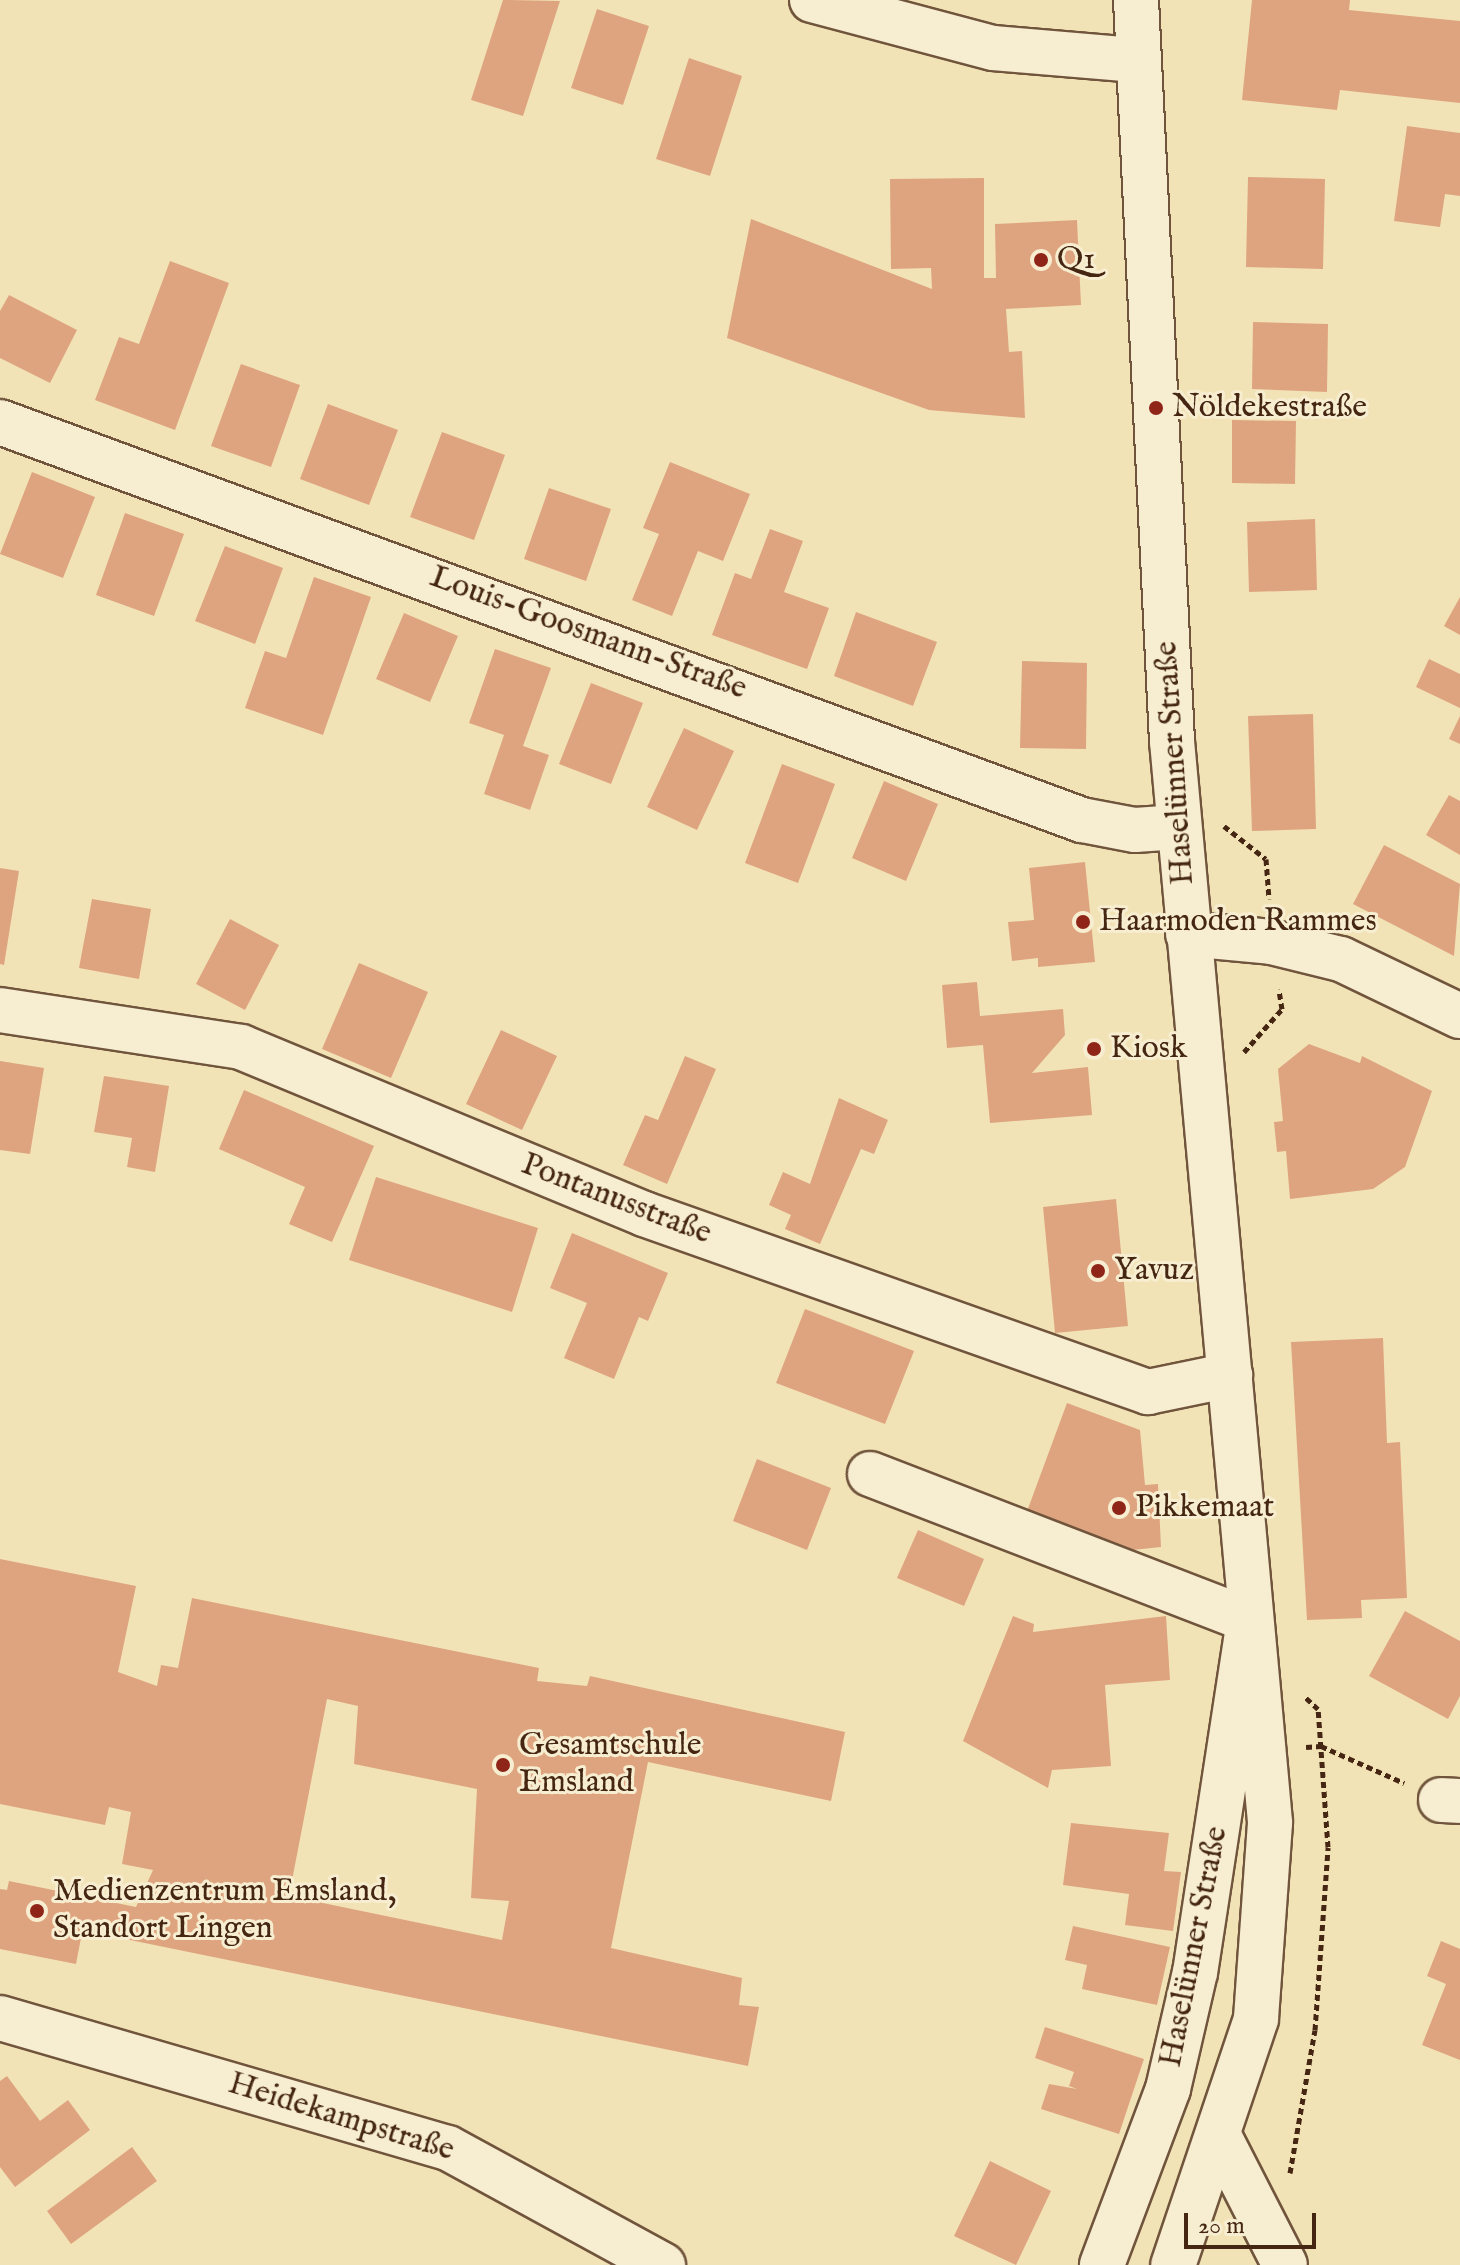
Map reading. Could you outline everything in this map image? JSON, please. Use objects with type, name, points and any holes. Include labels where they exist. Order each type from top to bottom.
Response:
[{"type":"street","points":[[812,0],[993,48],[1136,60]]},
{"type":"street","name":"Haselünner Straße","points":[[1136,0],[1136,60],[1199,824],[1188,934],[1230,1375],[1249,1620],[1265,1749],[1269,1892],[1256,2019],[1221,2140],[1173,2265]]},
{"type":"street","name":"Louis-Goosmann-Straße","points":[[0,422],[1082,820],[1135,830],[1199,824]]},
{"type":"street","points":[[1188,934],[1271,942],[1341,959],[1460,1016]]},
{"type":"street","name":"Pontanusstraße","points":[[0,1010],[241,1047],[644,1214],[1148,1392],[1230,1375]]},
{"type":"street","points":[[870,1474],[1249,1620]]},
{"type":"street","name":"Haselünner Straße","points":[[1102,2265],[1168,2089],[1195,1972],[1249,1620]]},
{"type":"street","name":"Heidekampstraße","points":[[0,2018],[448,2148],[663,2265]]},
{"type":"street","points":[[1221,2140],[1285,2265]]},
{"type":"path","points":[[1199,824],[1266,859],[1271,942],[1282,1009],[1240,1057]]},
{"type":"path","points":[[1265,1749],[1321,1746],[1450,1800]]},
{"type":"building","points":[[503,0],[560,1],[523,116],[471,100]]},
{"type":"building","points":[[1252,0],[1350,0],[1349,10],[1460,21],[1460,103],[1340,90],[1337,110],[1242,100]]},
{"type":"building","points":[[597,9],[649,26],[623,105],[571,88]]},
{"type":"building","points":[[689,58],[742,76],[710,176],[656,159]]},
{"type":"building","points":[[1407,126],[1460,133],[1460,196],[1445,194],[1440,227],[1394,221]]},
{"type":"building","points":[[1248,177],[1325,179],[1323,269],[1246,267]]},
{"type":"building","points":[[984,178],[984,278],[996,278],[995,224],[1077,220],[1081,305],[1006,309],[1009,352],[1022,351],[1025,418],[929,410],[727,338],[751,219],[932,289],[931,268],[891,269],[890,179]]},
{"type":"building","points":[[170,261],[229,283],[175,430],[95,400],[119,337],[139,344]]},
{"type":"building","points":[[9,295],[77,330],[50,383],[0,358],[0,311]]},
{"type":"building","points":[[1253,322],[1328,324],[1327,392],[1252,389]]},
{"type":"building","points":[[241,364],[300,385],[271,467],[211,446]]},
{"type":"building","points":[[328,404],[398,430],[369,505],[300,479]]},
{"type":"building","points":[[1232,420],[1296,421],[1295,484],[1232,483]]},
{"type":"building","points":[[442,432],[505,455],[474,540],[410,517]]},
{"type":"building","points":[[670,462],[750,494],[723,561],[698,551],[672,616],[632,600],[659,534],[643,528]]},
{"type":"building","points":[[32,472],[95,497],[63,578],[0,554]]},
{"type":"building","points":[[549,488],[611,509],[586,581],[524,559]]},
{"type":"building","points":[[125,513],[184,534],[154,616],[96,595]]},
{"type":"building","points":[[1315,519],[1317,590],[1249,592],[1247,522]]},
{"type":"building","points":[[770,529],[803,541],[784,592],[829,608],[807,669],[712,635],[735,573],[751,579]]},
{"type":"building","points":[[225,546],[283,568],[255,644],[195,621]]},
{"type":"building","points":[[314,577],[371,597],[323,735],[245,708],[265,651],[286,658]]},
{"type":"building","points":[[1460,597],[1460,635],[1444,626]]},
{"type":"building","points":[[856,612],[937,642],[913,706],[834,676]]},
{"type":"building","points":[[404,613],[458,636],[430,702],[376,679]]},
{"type":"building","points":[[495,649],[551,668],[523,746],[549,755],[530,810],[484,794],[504,735],[469,723]]},
{"type":"building","points":[[1429,659],[1460,674],[1460,708],[1416,687]]},
{"type":"building","points":[[1022,661],[1087,663],[1086,749],[1020,748]]},
{"type":"building","points":[[591,683],[643,703],[611,784],[559,764]]},
{"type":"building","points":[[1313,714],[1316,829],[1252,831],[1248,716]]},
{"type":"building","points":[[1460,716],[1460,744],[1449,739]]},
{"type":"building","points":[[684,728],[734,751],[697,830],[647,807]]},
{"type":"building","points":[[782,764],[835,784],[798,883],[745,863]]},
{"type":"building","points":[[884,781],[938,804],[906,881],[852,858]]},
{"type":"building","points":[[1449,795],[1460,801],[1460,855],[1426,835]]},
{"type":"building","points":[[1384,845],[1460,884],[1454,956],[1353,904]]},
{"type":"building","points":[[1085,862],[1095,962],[1038,967],[1038,958],[1012,961],[1008,922],[1034,920],[1029,868]]},
{"type":"building","points":[[0,868],[19,871],[4,965],[0,964]]},
{"type":"building","points":[[92,899],[151,909],[139,979],[79,968]]},
{"type":"building","points":[[230,919],[279,945],[245,1010],[196,984]]},
{"type":"building","points":[[359,963],[428,992],[391,1078],[322,1049]]},
{"type":"building","points":[[977,982],[980,1016],[1063,1009],[1065,1035],[1032,1073],[1088,1067],[1092,1115],[990,1123],[983,1045],[947,1048],[942,985]]},
{"type":"building","points":[[501,1030],[557,1056],[522,1130],[466,1104]]},
{"type":"building","points":[[1309,1044],[1360,1063],[1362,1056],[1432,1091],[1405,1167],[1373,1189],[1290,1199],[1286,1151],[1277,1152],[1274,1122],[1283,1121],[1278,1069]]},
{"type":"building","points":[[685,1056],[716,1069],[667,1184],[623,1165],[645,1115],[658,1120]]},
{"type":"building","points":[[0,1061],[44,1068],[30,1154],[0,1150]]},
{"type":"building","points":[[104,1076],[169,1086],[155,1172],[127,1167],[132,1138],[94,1132]]},
{"type":"building","points":[[244,1090],[374,1146],[332,1242],[289,1224],[305,1187],[219,1149]]},
{"type":"building","points":[[839,1098],[888,1120],[874,1154],[861,1149],[820,1244],[785,1229],[791,1215],[769,1205],[783,1172],[810,1184]]},
{"type":"building","points":[[376,1177],[538,1228],[512,1312],[349,1260]]},
{"type":"building","points":[[1116,1199],[1128,1326],[1055,1333],[1043,1207]]},
{"type":"building","points":[[572,1233],[668,1273],[648,1321],[639,1317],[614,1379],[564,1358],[587,1303],[550,1288]]},
{"type":"building","points":[[805,1309],[914,1351],[885,1424],[776,1383]]},
{"type":"building","points":[[1383,1338],[1387,1443],[1400,1442],[1407,1598],[1361,1600],[1362,1618],[1307,1620],[1291,1342]]},
{"type":"building","points":[[1067,1403],[1140,1430],[1145,1485],[1158,1484],[1161,1547],[1123,1551],[1026,1514]]},
{"type":"building","points":[[757,1459],[831,1488],[807,1550],[733,1521]]},
{"type":"building","points":[[918,1530],[984,1559],[964,1606],[897,1578]]},
{"type":"building","points":[[0,1559],[136,1586],[118,1672],[157,1686],[161,1665],[178,1668],[192,1598],[539,1668],[537,1681],[587,1686],[590,1676],[845,1732],[831,1801],[648,1762],[611,1948],[742,1978],[739,2005],[759,2007],[748,2066],[130,1940],[82,1933],[76,1964],[0,1949],[0,1889],[7,1890],[9,1881],[136,1907],[153,1870],[122,1864],[131,1812],[109,1807],[105,1825],[0,1804]],"holes":[[[327,1699],[358,1706],[354,1764],[477,1789],[471,1898],[509,1901],[502,1940],[289,1896]]]},
{"type":"building","points":[[1405,1611],[1460,1641],[1460,1696],[1448,1719],[1369,1676]]},
{"type":"building","points":[[1013,1616],[1034,1624],[1033,1632],[1166,1616],[1170,1680],[1105,1685],[1111,1766],[1052,1770],[1048,1788],[963,1741]]},
{"type":"building","points":[[1071,1823],[1169,1833],[1164,1871],[1181,1872],[1173,1931],[1125,1925],[1129,1894],[1063,1885]]},
{"type":"building","points":[[1073,1926],[1170,1947],[1157,2005],[1082,1989],[1087,1965],[1065,1960]]},
{"type":"building","points":[[1441,1941],[1460,1949],[1460,2060],[1422,2045],[1446,1984],[1427,1976]]},
{"type":"building","points":[[1045,2027],[1144,2059],[1119,2134],[1041,2109],[1049,2084],[1077,2089],[1069,2086],[1074,2072],[1035,2058]]},
{"type":"building","points":[[7,2076],[40,2121],[68,2100],[90,2130],[15,2187],[0,2167],[0,2081]]},
{"type":"building","points":[[132,2147],[157,2181],[71,2244],[47,2211]]},
{"type":"building","points":[[990,2161],[1051,2191],[1016,2265],[954,2236]]},
{"type":"place","name":"Q1","points":[[1041,260]]},
{"type":"place","name":"Nöldekestraße","points":[[1156,408]]},
{"type":"place","name":"Haarmoden Rammes","points":[[1083,922]]},
{"type":"place","name":"Kiosk","points":[[1094,1049]]},
{"type":"place","name":"Yavuz","points":[[1098,1271]]},
{"type":"place","name":"Pikkemaat","points":[[1119,1508]]},
{"type":"place","name":"Gesamtschule Emsland","points":[[503,1765]]},
{"type":"place","name":"Medienzentrum Emsland, Standort Lingen","points":[[37,1911]]}]
